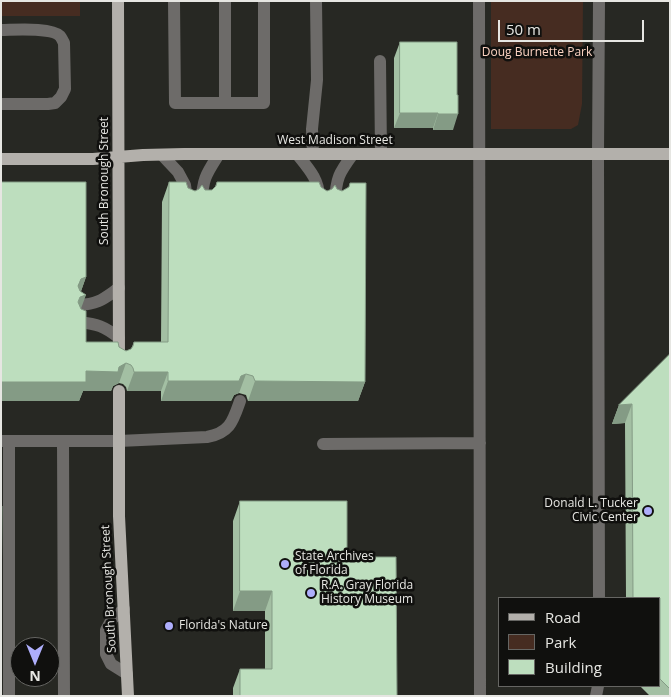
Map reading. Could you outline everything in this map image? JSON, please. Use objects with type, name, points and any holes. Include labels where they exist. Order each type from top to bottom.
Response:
[{"type":"main road","name":"South Bronough Street","points":[[118,1],[119,362]]},
{"type":"main road","name":"West Madison Street","points":[[1,159],[93,159],[219,154],[670,154]]},
{"type":"main road","name":"South Bronough Street","points":[[119,391],[119,516],[128,696]]},
{"type":"street","points":[[174,1],[175,102],[225,103],[264,103],[264,1]]},
{"type":"street","points":[[225,1],[225,103]]},
{"type":"street","points":[[314,154],[312,129],[316,80],[316,1]]},
{"type":"street","points":[[479,1],[480,696]]},
{"type":"street","points":[[599,1],[599,597]]},
{"type":"street","points":[[1,30],[44,30],[61,36],[64,43],[65,89],[56,102],[48,104],[1,104]]},
{"type":"street","points":[[380,61],[381,154]]},
{"type":"street","points":[[202,202],[202,188],[206,174],[219,154]]},
{"type":"street","points":[[297,154],[310,170],[319,187],[320,202]]},
{"type":"street","points":[[335,202],[336,186],[341,171],[353,154]]},
{"type":"street","points":[[162,155],[178,172],[186,185],[187,202]]},
{"type":"street","points":[[79,305],[100,301],[119,288]]},
{"type":"street","points":[[79,322],[95,324],[108,329],[119,338]]},
{"type":"street","points":[[9,696],[5,441],[119,441],[218,435],[230,425],[240,401]]},
{"type":"street","points":[[63,441],[64,696]]},
{"type":"street","points":[[323,444],[480,443]]},
{"type":"street","points":[[124,609],[112,619],[106,630],[106,654],[111,664],[127,674]]},
{"type":"green space","points":[[1,1],[80,1],[80,16],[1,16]]},
{"type":"green space","name":"Doug Burnette Park","points":[[491,1],[583,1],[582,104],[578,125],[571,129],[491,129]]},
{"type":"building","points":[[400,42],[457,42],[458,114],[400,113]]},
{"type":"building","points":[[1,182],[86,182],[86,277],[81,279],[78,286],[80,291],[86,295],[80,297],[78,302],[81,309],[86,311],[86,342],[118,342],[119,347],[126,351],[131,349],[134,342],[168,342],[169,182],[186,182],[188,188],[195,191],[202,185],[205,190],[212,190],[217,182],[319,182],[321,187],[327,191],[335,185],[337,189],[342,191],[349,187],[350,183],[366,183],[365,382],[255,381],[253,376],[246,374],[241,376],[239,381],[168,381],[168,372],[134,372],[131,365],[126,363],[119,367],[118,372],[86,371],[86,382],[1,382]]},
{"type":"building","name":"Donald L. Tucker Civic Center","points":[[670,354],[670,689],[661,680],[661,597],[633,597],[632,404],[619,405]]},
{"type":"building","name":"R.A. Gray Florida History Museum","points":[[240,501],[347,501],[347,557],[396,557],[397,696],[240,696],[240,669],[272,669],[272,591],[240,591]]},
{"type":"building","points":[[1,506],[2,506],[1,615]]},
{"type":"place","name":"Donald L. Tucker Civic Center","points":[[648,511]]},
{"type":"place","name":"State Archives of Florida","points":[[285,564]]},
{"type":"place","name":"R.A. Gray Florida History Museum","points":[[311,593]]},
{"type":"place","name":"Florida's Nature","points":[[169,626]]}]
